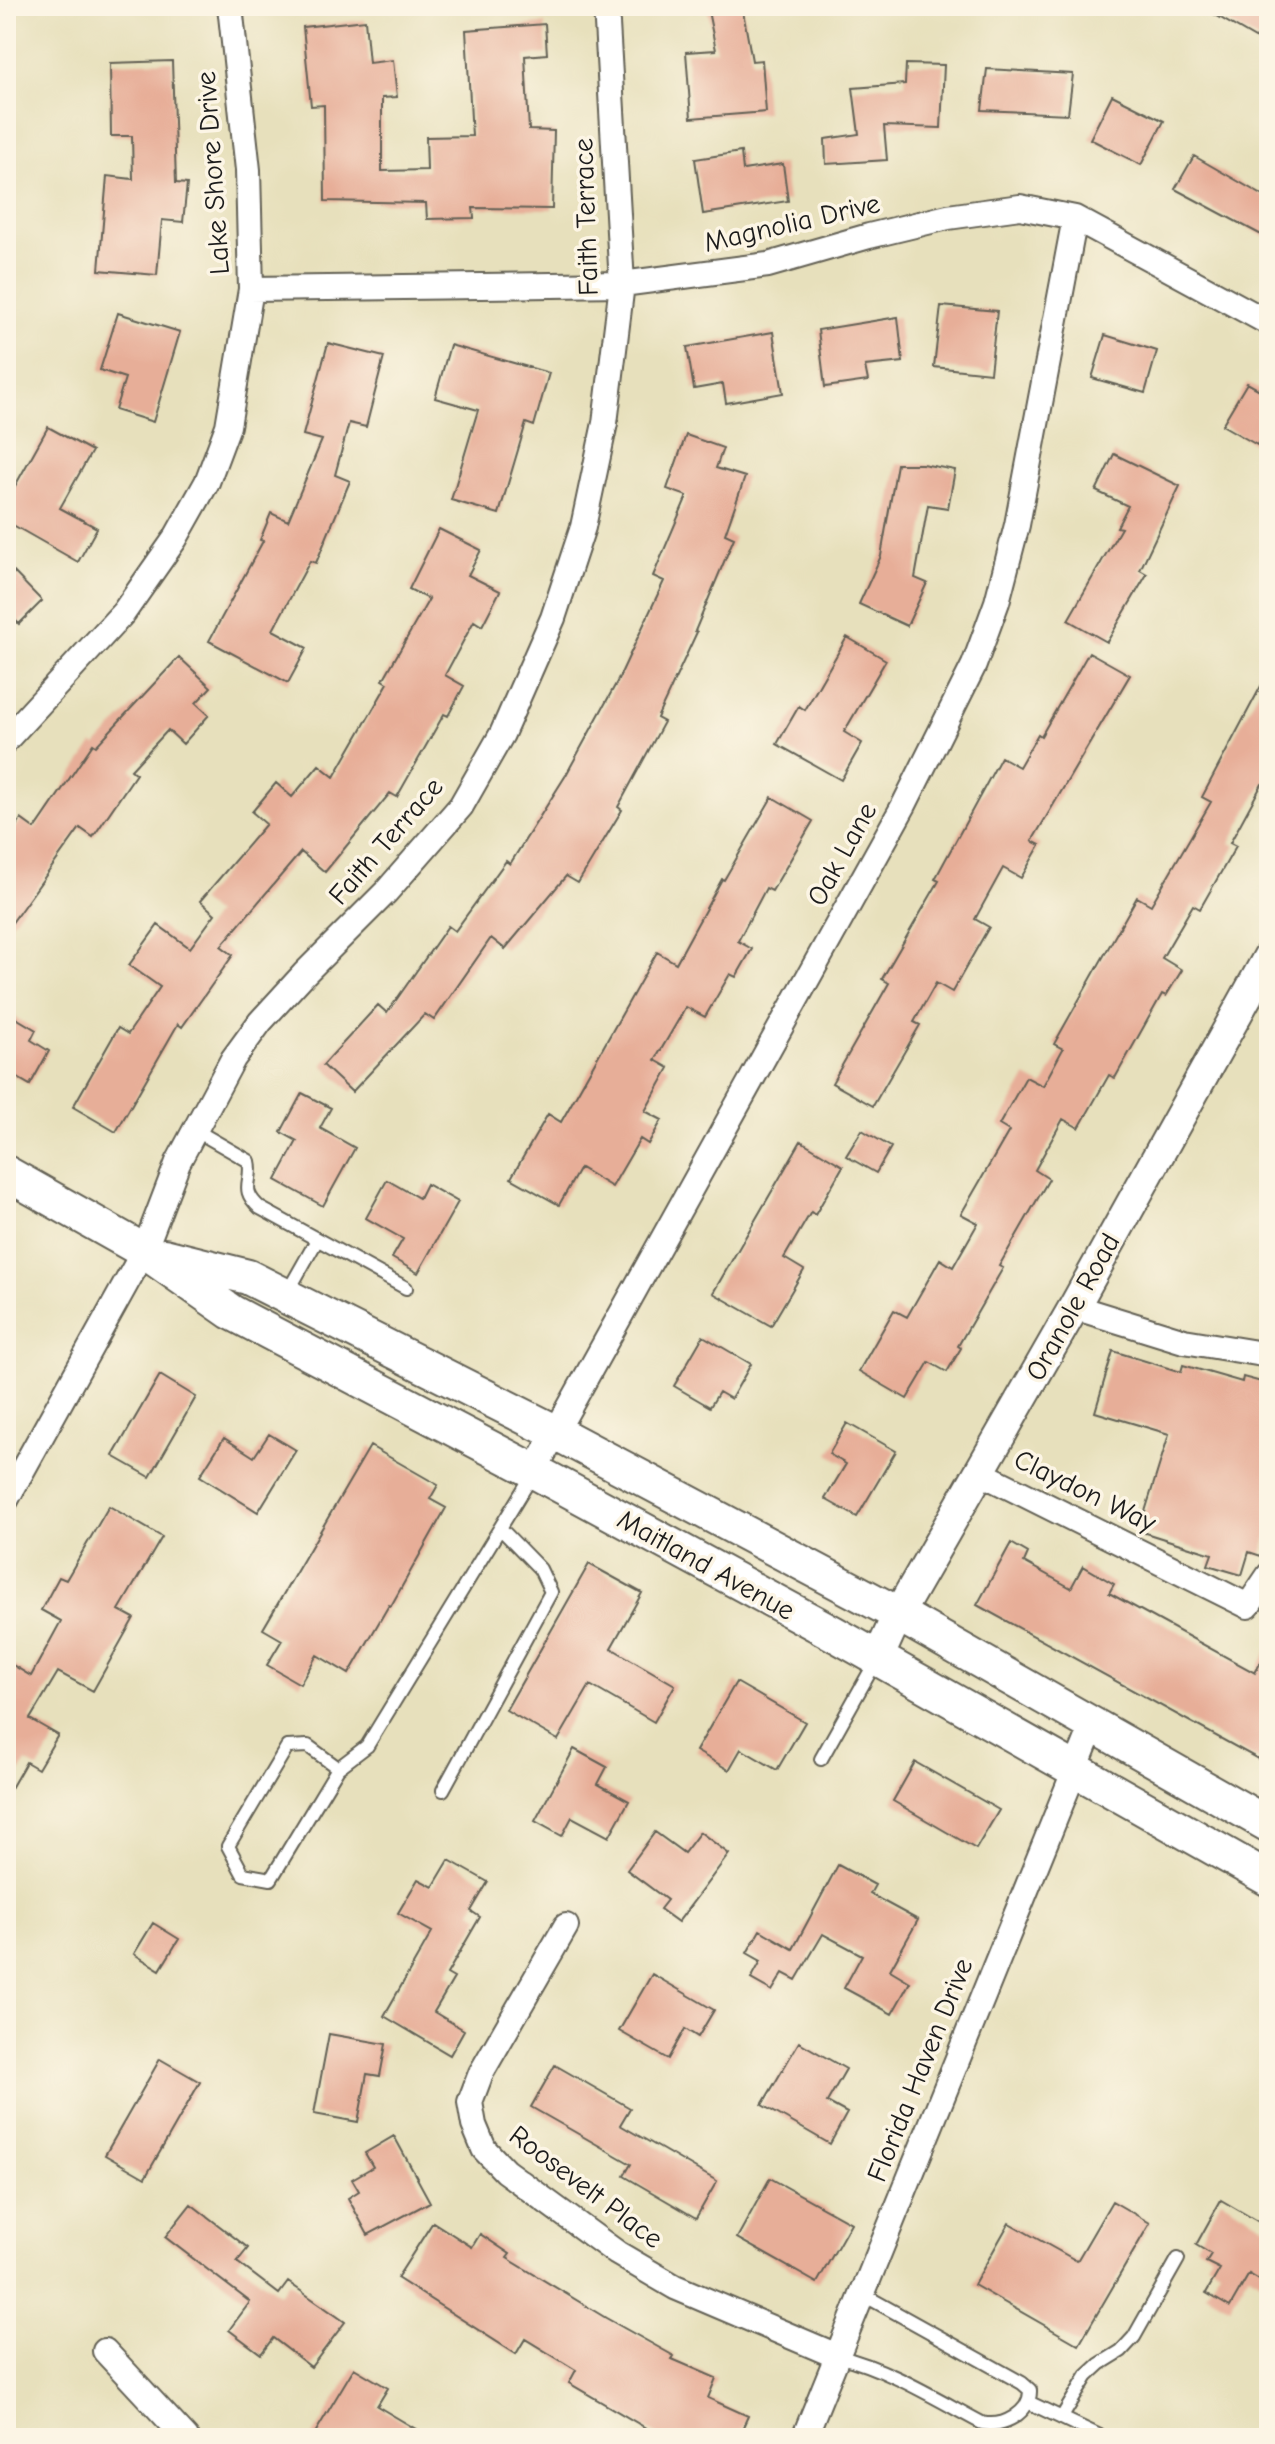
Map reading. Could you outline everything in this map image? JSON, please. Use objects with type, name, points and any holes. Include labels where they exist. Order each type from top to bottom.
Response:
[{"type":"main road","name":"Maitland Avenue","points":[[6,1173],[144,1251],[231,1312],[534,1471],[878,1658],[1269,1879]]},
{"type":"main road","name":"Maitland Avenue","points":[[144,1251],[248,1277],[555,1432],[898,1614],[1269,1825]]},
{"type":"street","name":"Lake Shore Drive","points":[[6,740],[124,612],[175,539],[207,482],[228,426],[251,289],[248,170],[230,6]]},
{"type":"street","name":"Faith Terrace","points":[[6,1500],[144,1251],[178,1162],[233,1059],[260,1022],[386,892],[461,806],[502,734],[553,618],[583,527],[605,423],[622,284],[606,6]]},
{"type":"street","name":"Magnolia Drive","points":[[251,289],[622,284],[768,265],[948,217],[1020,207],[1075,218],[1269,323]]},
{"type":"street","name":"Oak Lane","points":[[534,1471],[904,805],[974,665],[997,602],[1017,525],[1075,218]]},
{"type":"street","name":"Oranole Road","points":[[878,1658],[898,1614],[1074,1307],[1269,956]]},
{"type":"street","points":[[1074,1307],[1184,1341],[1269,1355]]},
{"type":"street","name":"Claydon Way","points":[[979,1472],[1248,1606],[1269,1575]]},
{"type":"street","name":"Florida Haven Drive","points":[[804,2438],[1093,1725]]},
{"type":"street","name":"Roosevelt Place","points":[[566,1926],[475,2088],[470,2102],[474,2125],[484,2149],[505,2171],[617,2253],[675,2287],[837,2356]]},
{"type":"street","points":[[105,2351],[186,2438]]},
{"type":"lane","points":[[195,1130],[249,1161],[247,1188],[255,1203],[406,1288]]},
{"type":"lane","points":[[285,1296],[317,1240]]},
{"type":"lane","points":[[338,1768],[308,1746],[287,1747],[228,1846],[243,1874],[271,1879],[338,1768],[367,1746],[534,1471]]},
{"type":"lane","points":[[443,1790],[551,1592],[540,1569],[500,1528]]},
{"type":"lane","points":[[821,1759],[878,1658]]},
{"type":"lane","points":[[1062,2417],[1087,2376],[1121,2351],[1134,2337],[1178,2259]]},
{"type":"lane","points":[[837,2356],[859,2361],[991,2425],[1005,2422],[1024,2409],[1028,2402],[1030,2390],[1022,2383],[862,2294]]},
{"type":"lane","points":[[1028,2402],[1104,2438]]},
{"type":"water","points":[[6,92],[11,107],[7,215],[12,265],[6,304]]},
{"type":"building","points":[[707,6],[742,6],[752,61],[762,60],[766,112],[691,118],[686,52],[716,50]]},
{"type":"building","points":[[1200,6],[1269,6],[1269,46]]},
{"type":"building","points":[[365,20],[369,63],[393,60],[397,97],[382,98],[382,171],[427,170],[426,137],[472,136],[466,30],[545,24],[547,54],[525,56],[529,130],[554,131],[552,209],[473,208],[474,218],[427,219],[426,203],[325,201],[324,105],[311,106],[303,27]]},
{"type":"building","points":[[172,61],[176,183],[187,184],[183,222],[162,220],[157,275],[99,270],[107,176],[133,179],[132,136],[111,136],[110,63]]},
{"type":"building","points":[[906,64],[944,65],[941,128],[884,126],[887,160],[826,164],[825,139],[859,134],[853,88],[905,84]]},
{"type":"building","points":[[987,69],[1073,74],[1068,114],[982,110]]},
{"type":"building","points":[[1112,95],[1164,121],[1141,165],[1090,139]]},
{"type":"building","points":[[741,152],[743,170],[783,164],[788,201],[703,214],[695,159]]},
{"type":"building","points":[[1194,156],[1269,199],[1269,239],[1175,189]]},
{"type":"building","points":[[941,306],[997,311],[990,373],[934,367]]},
{"type":"building","points":[[118,313],[180,332],[153,422],[115,410],[125,378],[100,370]]},
{"type":"building","points":[[898,317],[903,362],[865,366],[868,381],[825,387],[818,330]]},
{"type":"building","points":[[773,332],[783,393],[726,403],[723,384],[694,389],[687,347]]},
{"type":"building","points":[[1105,335],[1157,351],[1145,393],[1092,378]]},
{"type":"building","points":[[328,343],[384,357],[366,427],[349,423],[335,475],[350,481],[316,563],[310,561],[273,630],[307,648],[288,683],[209,641],[263,541],[260,540],[271,513],[288,521],[322,440],[303,435]]},
{"type":"building","points":[[450,345],[549,373],[534,426],[526,423],[499,514],[451,500],[478,410],[435,398]]},
{"type":"building","points":[[1247,383],[1269,395],[1269,424],[1257,445],[1222,425]]},
{"type":"building","points":[[48,427],[92,451],[60,508],[97,528],[78,562],[6,521],[6,502]]},
{"type":"building","points":[[686,435],[723,448],[716,468],[745,477],[725,534],[734,538],[697,632],[657,718],[664,722],[618,807],[622,810],[578,883],[566,876],[505,949],[491,938],[434,1020],[425,1014],[352,1092],[323,1065],[378,1005],[387,1013],[448,926],[455,931],[506,861],[510,864],[566,775],[618,680],[664,581],[653,576],[687,496],[667,489]]},
{"type":"building","points":[[1114,454],[1180,486],[1140,570],[1147,574],[1107,642],[1068,620],[1121,528],[1117,527],[1128,506],[1096,491]]},
{"type":"building","points":[[897,464],[922,464],[955,470],[948,508],[928,505],[915,578],[927,583],[907,626],[859,604],[881,556]]},
{"type":"building","points":[[439,529],[481,550],[468,575],[500,591],[482,626],[474,621],[445,675],[464,686],[448,716],[444,714],[397,797],[390,793],[325,872],[301,852],[221,946],[233,955],[182,1027],[178,1024],[116,1132],[73,1107],[118,1028],[128,1034],[160,987],[129,965],[158,925],[190,948],[215,914],[200,901],[266,824],[252,812],[276,783],[292,797],[319,765],[334,777],[388,683],[383,680],[429,599],[409,589]]},
{"type":"building","points":[[6,564],[42,601],[19,624],[6,611]]},
{"type":"building","points":[[847,637],[886,660],[844,732],[862,743],[841,780],[777,744],[799,706],[805,710]]},
{"type":"building","points":[[1089,652],[1130,675],[1032,841],[1040,845],[1021,878],[1003,868],[975,919],[989,927],[952,992],[936,983],[914,1022],[920,1025],[873,1106],[832,1083],[889,983],[882,979],[939,881],[935,879],[1001,757],[1019,767],[1038,734],[1041,736]]},
{"type":"building","points":[[179,657],[211,687],[196,703],[209,715],[183,744],[168,730],[131,770],[136,774],[93,837],[80,828],[6,931],[6,840],[21,819],[35,829],[93,744],[96,746]]},
{"type":"building","points":[[1269,671],[1269,787],[1262,784],[1230,843],[1236,846],[1200,909],[1193,905],[1162,958],[1182,970],[1166,996],[1162,994],[1115,1078],[1109,1075],[1079,1128],[1063,1119],[1035,1170],[1049,1179],[999,1266],[1003,1268],[958,1346],[961,1348],[947,1372],[929,1362],[907,1399],[859,1371],[894,1310],[907,1317],[940,1259],[953,1267],[978,1223],[961,1214],[1009,1131],[999,1125],[1026,1077],[1043,1086],[1063,1049],[1054,1044],[1137,897],[1151,905],[1211,802],[1202,797]]},
{"type":"building","points":[[772,797],[813,821],[772,891],[766,888],[738,941],[752,949],[736,977],[730,974],[705,1017],[686,1007],[655,1060],[669,1068],[645,1111],[662,1120],[648,1144],[640,1139],[612,1187],[580,1168],[559,1205],[511,1178],[548,1114],[561,1122],[657,952],[676,963]]},
{"type":"building","points":[[6,1012],[36,1030],[31,1040],[49,1051],[30,1085],[6,1071]]},
{"type":"building","points":[[302,1093],[331,1108],[320,1128],[355,1148],[323,1206],[276,1180],[297,1141],[281,1132]]},
{"type":"building","points":[[862,1130],[891,1147],[876,1173],[846,1156]]},
{"type":"building","points":[[801,1141],[843,1166],[815,1215],[811,1212],[784,1258],[804,1270],[771,1326],[713,1293]]},
{"type":"building","points":[[387,1180],[419,1198],[426,1184],[458,1202],[418,1273],[392,1258],[403,1239],[366,1218]]},
{"type":"building","points":[[703,1336],[751,1364],[731,1399],[719,1392],[710,1407],[674,1386]]},
{"type":"building","points":[[1113,1351],[1181,1372],[1183,1365],[1242,1382],[1243,1377],[1269,1384],[1269,1532],[1261,1556],[1249,1552],[1242,1575],[1208,1565],[1212,1554],[1139,1531],[1169,1434],[1095,1412]]},
{"type":"building","points":[[160,1375],[196,1397],[150,1477],[113,1456]]},
{"type":"building","points":[[847,1423],[896,1451],[857,1517],[825,1499],[846,1464],[829,1454]]},
{"type":"building","points":[[269,1434],[296,1450],[258,1512],[200,1476],[224,1438],[254,1457]]},
{"type":"building","points":[[370,1446],[438,1485],[430,1499],[446,1508],[349,1674],[317,1655],[300,1684],[267,1665],[282,1640],[263,1629]]},
{"type":"building","points":[[109,1506],[162,1537],[119,1610],[134,1618],[93,1691],[58,1672],[30,1719],[58,1735],[38,1769],[26,1762],[6,1797],[6,1661],[31,1676],[61,1621],[41,1610],[59,1577],[66,1580]]},
{"type":"building","points":[[1011,1543],[1028,1553],[1024,1562],[1071,1588],[1083,1566],[1114,1584],[1109,1593],[1255,1673],[1269,1647],[1269,1765],[977,1605]]},
{"type":"building","points":[[589,1564],[642,1593],[611,1648],[675,1685],[654,1722],[590,1685],[558,1740],[506,1710]]},
{"type":"building","points":[[736,1682],[805,1722],[777,1770],[741,1749],[729,1770],[696,1751]]},
{"type":"building","points":[[574,1749],[607,1767],[598,1784],[629,1801],[609,1837],[572,1817],[562,1836],[535,1821]]},
{"type":"building","points":[[915,1762],[999,1810],[976,1849],[893,1801]]},
{"type":"building","points":[[655,1832],[684,1853],[700,1832],[729,1854],[678,1922],[660,1909],[667,1900],[627,1870]]},
{"type":"building","points":[[449,1860],[488,1882],[471,1911],[480,1917],[447,1974],[454,1978],[434,2012],[464,2030],[450,2055],[384,2016],[432,1932],[398,1913],[418,1879],[433,1887]]},
{"type":"building","points":[[838,1865],[875,1885],[870,1894],[918,1920],[890,1970],[910,1982],[892,2014],[844,1988],[862,1955],[823,1934],[796,1980],[783,1973],[772,1991],[751,1979],[761,1961],[747,1953],[760,1930],[793,1949]]},
{"type":"building","points":[[153,1923],[179,1939],[160,1970],[134,1954]]},
{"type":"building","points":[[652,1974],[714,2010],[698,2037],[685,2029],[668,2059],[619,2031]]},
{"type":"building","points":[[329,2034],[386,2044],[380,2076],[367,2074],[358,2122],[314,2114]]},
{"type":"building","points":[[799,2042],[846,2069],[827,2102],[847,2113],[830,2144],[762,2105]]},
{"type":"building","points":[[160,2059],[200,2082],[145,2178],[105,2155]]},
{"type":"building","points":[[555,2065],[630,2108],[620,2125],[717,2181],[696,2218],[624,2176],[631,2164],[531,2107]]},
{"type":"building","points":[[394,2136],[430,2202],[368,2235],[348,2198],[359,2191],[352,2179],[373,2167],[365,2153]]},
{"type":"building","points":[[770,2178],[851,2223],[817,2283],[737,2238]]},
{"type":"building","points":[[1221,2200],[1269,2228],[1269,2286],[1249,2274],[1230,2307],[1206,2293],[1220,2269],[1206,2262],[1211,2254],[1196,2245]]},
{"type":"building","points":[[1112,2201],[1150,2223],[1079,2345],[974,2285],[1009,2223],[1077,2261]]},
{"type":"building","points":[[191,2204],[248,2248],[237,2262],[279,2294],[288,2282],[345,2322],[311,2367],[273,2338],[261,2354],[229,2330],[250,2302],[165,2237]]},
{"type":"building","points":[[433,2222],[472,2247],[480,2234],[510,2254],[507,2258],[674,2356],[672,2359],[716,2378],[708,2398],[748,2416],[738,2438],[663,2438],[569,2383],[576,2370],[525,2339],[516,2354],[397,2278]]},
{"type":"building","points":[[354,2368],[388,2388],[377,2406],[431,2438],[312,2438]]}]
